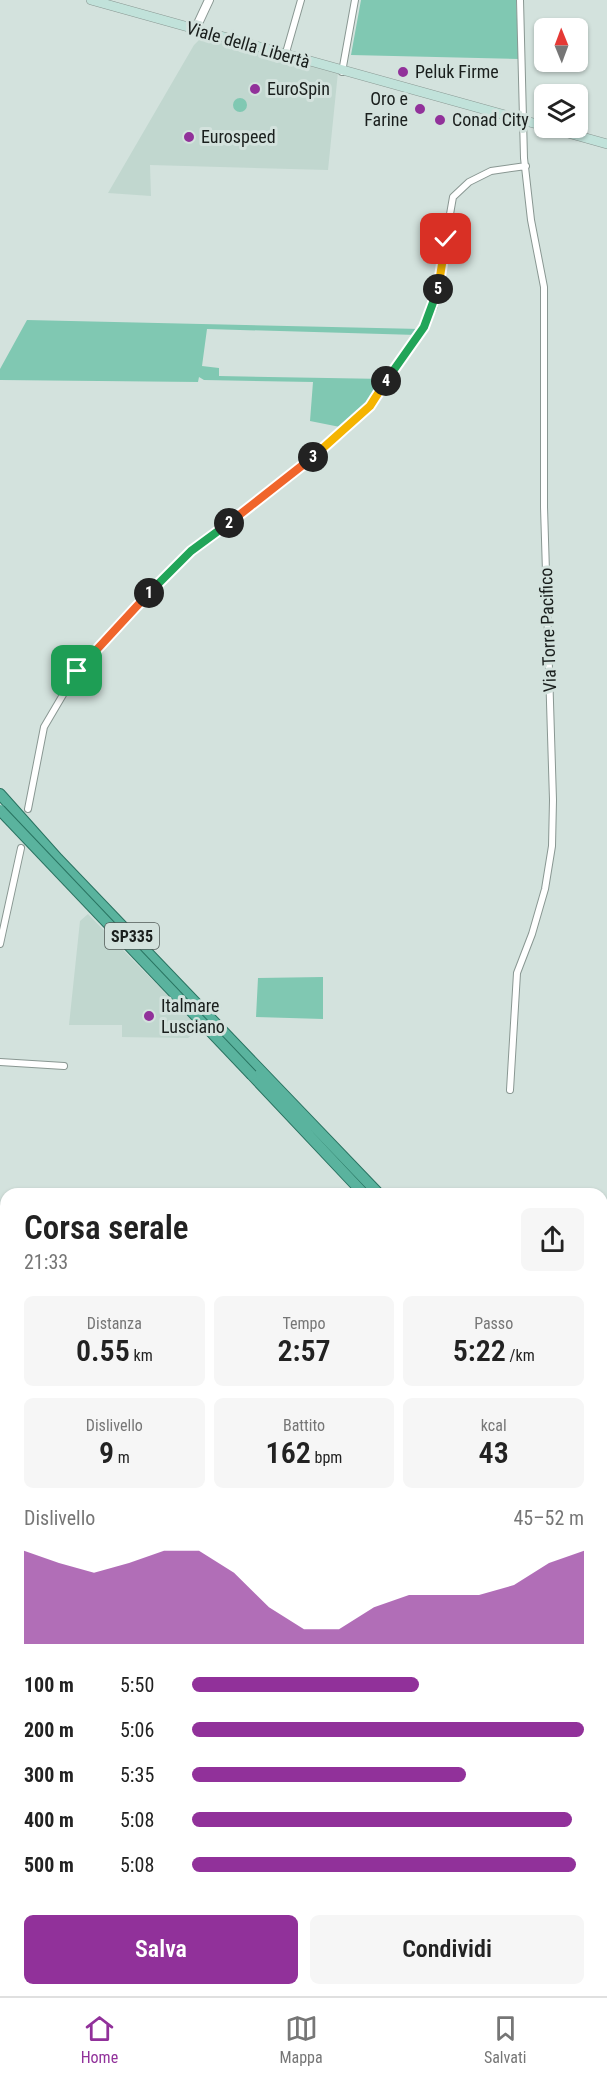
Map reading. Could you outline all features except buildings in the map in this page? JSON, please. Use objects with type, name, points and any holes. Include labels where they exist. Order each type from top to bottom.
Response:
[{"type":"highway","name":"SP335","points":[[0,794],[266,1080],[359,1188]]},
{"type":"highway","name":"SP335","points":[[0,810],[373,1188]]},
{"type":"main road","name":"Viale della Libertà","points":[[91,0],[342,72],[534,123]]},
{"type":"main road","points":[[586,138],[607,144]]},
{"type":"street","points":[[195,30],[209,0]]},
{"type":"street","points":[[285,56],[301,0]]},
{"type":"street","points":[[342,72],[354,0]]},
{"type":"street","points":[[520,0],[525,120]]},
{"type":"street","name":"Via Torre Pacifico","points":[[510,1090],[517,973],[532,934],[545,889],[552,846],[553,800],[544,507],[544,287],[531,220],[525,120]]},
{"type":"street","points":[[28,809],[44,727],[77,671],[137,605],[191,551],[290,477],[346,430],[370,406],[424,327],[434,306],[453,197],[469,182],[491,171],[526,166]]},
{"type":"street","points":[[0,944],[21,848]]},
{"type":"street","points":[[0,1062],[64,1066]]},
{"type":"shaded area","points":[[212,37],[338,72],[328,170],[150,165],[151,196],[108,193],[194,45],[201,38]]},
{"type":"shaded area","points":[[88,914],[200,1028],[188,1038],[122,1037],[122,1025],[69,1025],[80,921]]},
{"type":"green space","points":[[361,0],[516,0],[519,59],[351,55]]},
{"type":"green space","name":"EuroSpin","points":[[237,98],[243,98],[247,105],[243,112],[237,112],[233,108],[233,102]]},
{"type":"green space","points":[[27,320],[421,329],[417,335],[207,329],[202,366],[219,368],[219,376],[386,379],[367,405],[345,428],[310,421],[313,382],[204,380],[199,377],[198,382],[0,380],[0,369]]},
{"type":"green space","points":[[323,977],[323,1019],[256,1017],[258,978]]},
{"type":"place","name":"Peluk Firme","points":[[403,72]]},
{"type":"place","name":"EuroSpin","points":[[255,89]]},
{"type":"place","name":"Oro e Farine","points":[[420,109]]},
{"type":"place","name":"Conad City","points":[[440,120]]},
{"type":"place","name":"Eurospeed","points":[[189,137]]},
{"type":"place","name":"Italmare Lusciano","points":[[149,1016]]},
{"type":"route","points":[[77,671],[137,605],[191,551],[290,477],[346,430],[370,406],[424,327],[434,306],[446,239]]}]
